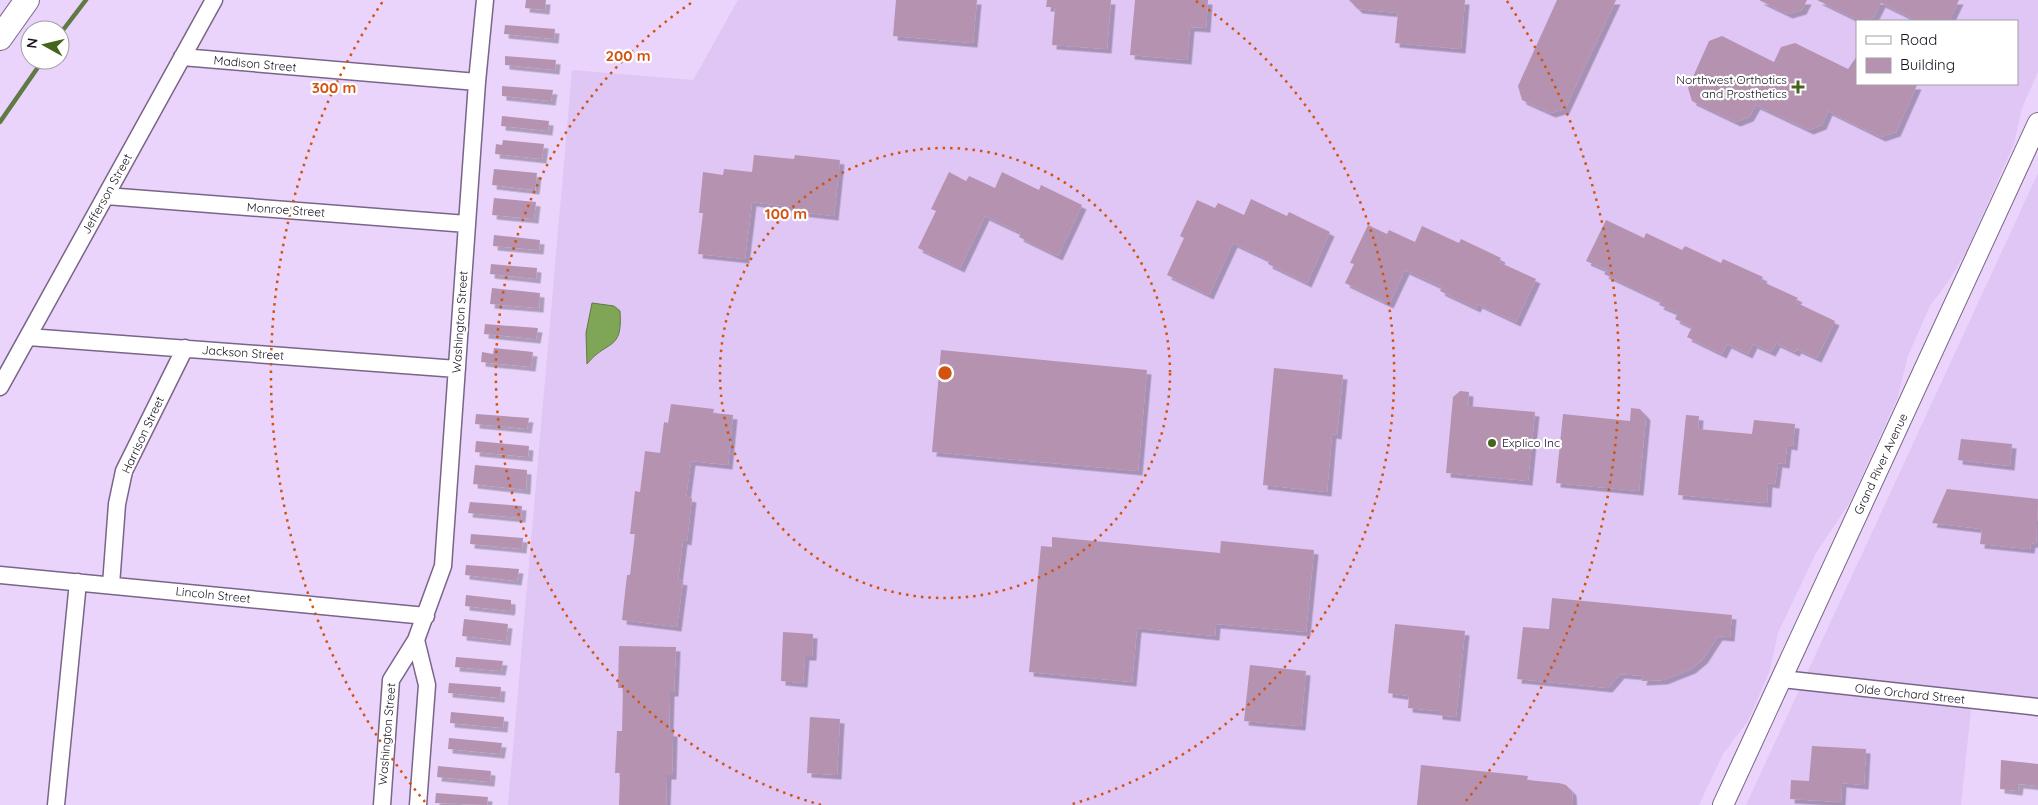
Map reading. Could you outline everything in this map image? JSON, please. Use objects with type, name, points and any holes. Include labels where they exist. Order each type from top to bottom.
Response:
[{"type":"highway","points":[[0,38],[26,0]]},
{"type":"main road","name":"Grand River Avenue","points":[[1723,805],[2038,123]]},
{"type":"street","name":"Jefferson Street","points":[[0,388],[214,0]]},
{"type":"street","name":"Washington Street","points":[[382,805],[391,680],[416,640],[443,566],[477,82],[485,0]]},
{"type":"street","name":"Madison Street","points":[[182,58],[477,82]]},
{"type":"street","name":"Monroe Street","points":[[106,196],[467,224]]},
{"type":"street","name":"Jackson Street","points":[[28,337],[457,368]]},
{"type":"street","name":"Harrison Street","points":[[111,585],[117,504],[124,471],[185,348]]},
{"type":"street","name":"Lincoln Street","points":[[0,575],[426,616]]},
{"type":"street","points":[[56,805],[78,582]]},
{"type":"street","points":[[416,640],[427,685],[418,805]]},
{"type":"street","name":"Olde Orchard Street","points":[[1782,679],[2038,707]]},
{"type":"shaded area","points":[[738,0],[2038,0],[2038,72],[2022,108],[2014,144],[1967,250],[1948,282],[1930,306],[1908,356],[1897,399],[1850,502],[1816,553],[1778,633],[1770,670],[1748,721],[1723,754],[1699,805],[508,805],[572,70],[693,80]]},
{"type":"shaded area","points":[[2038,173],[2038,698],[1973,691],[1961,805],[1746,805]]},
{"type":"shaded area","points":[[592,303],[614,306],[620,311],[620,324],[619,333],[612,344],[594,356],[587,364],[586,333]]},
{"type":"building","points":[[526,0],[546,0],[545,10],[525,8]]},
{"type":"building","points":[[896,0],[977,0],[973,43],[893,36]]},
{"type":"building","points":[[1047,0],[1111,0],[1107,49],[1052,45],[1055,7],[1046,7]]},
{"type":"building","points":[[1135,0],[1208,0],[1206,28],[1190,27],[1187,60],[1130,55]]},
{"type":"building","points":[[1349,0],[1465,0],[1461,49],[1395,43],[1398,13],[1358,9]]},
{"type":"building","points":[[1557,0],[1616,0],[1565,109],[1551,113],[1522,100],[1518,86]]},
{"type":"building","points":[[1759,0],[1807,0],[1802,10],[1788,14]]},
{"type":"building","points":[[1817,0],[1959,0],[1949,20],[1916,20],[1881,3],[1874,17],[1858,20]]},
{"type":"building","points":[[505,25],[555,29],[554,39],[504,34]]},
{"type":"building","points":[[1722,36],[1774,62],[1781,47],[1795,43],[1848,69],[1856,57],[1856,85],[1917,85],[1896,132],[1881,137],[1828,111],[1822,125],[1809,130],[1756,105],[1749,117],[1736,122],[1692,101],[1688,88],[1709,41]]},
{"type":"building","points":[[505,56],[556,60],[555,70],[505,65]]},
{"type":"building","points":[[502,86],[553,90],[551,101],[502,96]]},
{"type":"building","points":[[502,116],[549,121],[548,131],[501,126]]},
{"type":"building","points":[[503,140],[544,144],[542,159],[495,154],[496,144],[502,145]]},
{"type":"building","points":[[754,155],[794,159],[795,155],[840,160],[834,216],[791,211],[791,207],[752,202],[745,259],[698,254],[703,213],[699,213],[703,172],[723,175],[724,169],[752,172]]},
{"type":"building","points":[[494,169],[537,173],[535,190],[492,185]]},
{"type":"building","points":[[949,172],[966,181],[969,176],[995,188],[1002,172],[1039,190],[1041,185],[1082,205],[1058,256],[1019,237],[1021,233],[985,216],[960,268],[918,248],[936,211],[931,209]]},
{"type":"building","points":[[494,198],[536,202],[534,219],[492,215]]},
{"type":"building","points":[[1251,199],[1287,216],[1289,212],[1330,232],[1307,283],[1268,264],[1269,260],[1233,243],[1209,295],[1167,275],[1184,238],[1180,236],[1197,200],[1215,208],[1218,203],[1244,215]]},
{"type":"building","points":[[1606,220],[1644,238],[1646,233],[1682,250],[1685,246],[1721,263],[1723,259],[1763,277],[1761,281],[1798,298],[1795,302],[1835,321],[1817,358],[1797,349],[1795,352],[1776,343],[1771,352],[1753,344],[1748,354],[1727,344],[1722,354],[1687,337],[1692,327],[1675,319],[1678,313],[1659,305],[1661,301],[1604,274],[1607,270],[1586,261]]},
{"type":"building","points":[[1368,225],[1387,234],[1389,230],[1415,242],[1422,226],[1459,243],[1461,239],[1501,258],[1499,262],[1536,279],[1516,322],[1478,304],[1476,308],[1440,291],[1442,287],[1405,270],[1389,304],[1345,283],[1354,264],[1350,263]]},
{"type":"building","points":[[494,235],[540,240],[539,250],[493,246]]},
{"type":"building","points":[[491,264],[537,268],[536,279],[490,274]]},
{"type":"building","points":[[492,288],[540,293],[539,308],[490,304]]},
{"type":"building","points":[[485,324],[538,328],[536,339],[484,334]]},
{"type":"building","points":[[494,348],[533,352],[531,367],[481,362],[482,352],[493,354]]},
{"type":"building","points":[[941,350],[1147,370],[1138,471],[932,452]]},
{"type":"building","points":[[1274,368],[1343,375],[1337,435],[1332,434],[1327,492],[1263,485]]},
{"type":"building","points":[[1460,391],[1469,392],[1468,406],[1535,412],[1528,481],[1446,473],[1453,397]]},
{"type":"building","points":[[671,404],[714,409],[713,413],[733,415],[728,465],[691,461],[686,497],[692,498],[687,541],[683,540],[678,580],[683,581],[677,627],[622,620],[627,575],[630,575],[635,534],[630,534],[635,491],[640,492],[645,451],[660,453],[664,422],[668,423]]},
{"type":"building","points":[[1631,408],[1640,409],[1646,416],[1639,491],[1556,483],[1563,414],[1630,421]]},
{"type":"building","points":[[476,414],[529,418],[527,429],[475,424]]},
{"type":"building","points":[[1686,415],[1699,416],[1698,429],[1752,434],[1754,420],[1795,424],[1793,446],[1787,445],[1785,464],[1778,463],[1775,484],[1768,483],[1767,503],[1678,495]]},
{"type":"building","points":[[1961,439],[2012,444],[2010,466],[1958,460]]},
{"type":"building","points":[[476,441],[529,446],[528,457],[475,452]]},
{"type":"building","points":[[475,465],[527,470],[526,490],[473,484]]},
{"type":"building","points":[[1947,489],[2038,499],[2036,544],[2031,543],[2030,549],[1980,544],[1982,529],[1932,523]]},
{"type":"building","points":[[470,502],[522,506],[521,518],[468,513]]},
{"type":"building","points":[[471,534],[523,538],[522,549],[470,544]]},
{"type":"building","points":[[1052,537],[1220,553],[1221,541],[1314,550],[1306,632],[1216,624],[1215,636],[1137,628],[1132,682],[1029,672],[1041,546],[1052,547]]},
{"type":"building","points":[[466,565],[519,569],[517,581],[465,575]]},
{"type":"building","points":[[466,595],[511,600],[511,608],[510,611],[465,606]]},
{"type":"building","points":[[1552,598],[1732,615],[1730,637],[1718,636],[1703,659],[1691,669],[1663,680],[1642,681],[1643,676],[1620,674],[1608,688],[1517,679],[1523,627],[1549,629]]},
{"type":"building","points":[[464,619],[508,624],[506,641],[462,636]]},
{"type":"building","points":[[1395,624],[1465,631],[1456,717],[1438,715],[1438,711],[1408,708],[1409,696],[1388,693]]},
{"type":"building","points":[[783,632],[813,634],[812,656],[805,656],[803,683],[781,681]]},
{"type":"building","points":[[619,646],[676,647],[674,692],[670,692],[669,732],[673,732],[672,775],[667,775],[666,805],[619,805],[620,773],[615,773],[617,731],[622,731],[623,688],[618,688]]},
{"type":"building","points":[[456,657],[503,661],[501,671],[455,667]]},
{"type":"building","points":[[1250,665],[1306,671],[1301,726],[1244,721]]},
{"type":"building","points":[[449,683],[501,687],[500,698],[448,693]]},
{"type":"building","points":[[451,712],[504,717],[503,728],[450,723]]},
{"type":"building","points":[[810,717],[840,719],[837,775],[807,773]]},
{"type":"building","points":[[449,738],[502,743],[500,754],[448,749]]},
{"type":"building","points":[[1812,746],[1866,749],[1864,785],[1842,783],[1841,802],[1790,799],[1791,780],[1809,781]]},
{"type":"building","points":[[2001,760],[2038,764],[2038,786],[2019,784],[2018,791],[2000,789]]},
{"type":"building","points":[[1421,765],[1528,776],[1527,780],[1559,783],[1566,785],[1572,791],[1573,805],[1417,805]]},
{"type":"building","points":[[438,766],[491,771],[490,782],[437,777]]},
{"type":"building","points":[[436,793],[488,797],[487,805],[435,803]]},
{"type":"waterway","points":[[70,21],[86,0]]},
{"type":"waterway","points":[[0,122],[36,70]]},
{"type":"place","name":"Northwest Orthotics and Prosthetics","points":[[1798,87]]},
{"type":"place","name":"Explico Inc","points":[[1492,443]]}]
